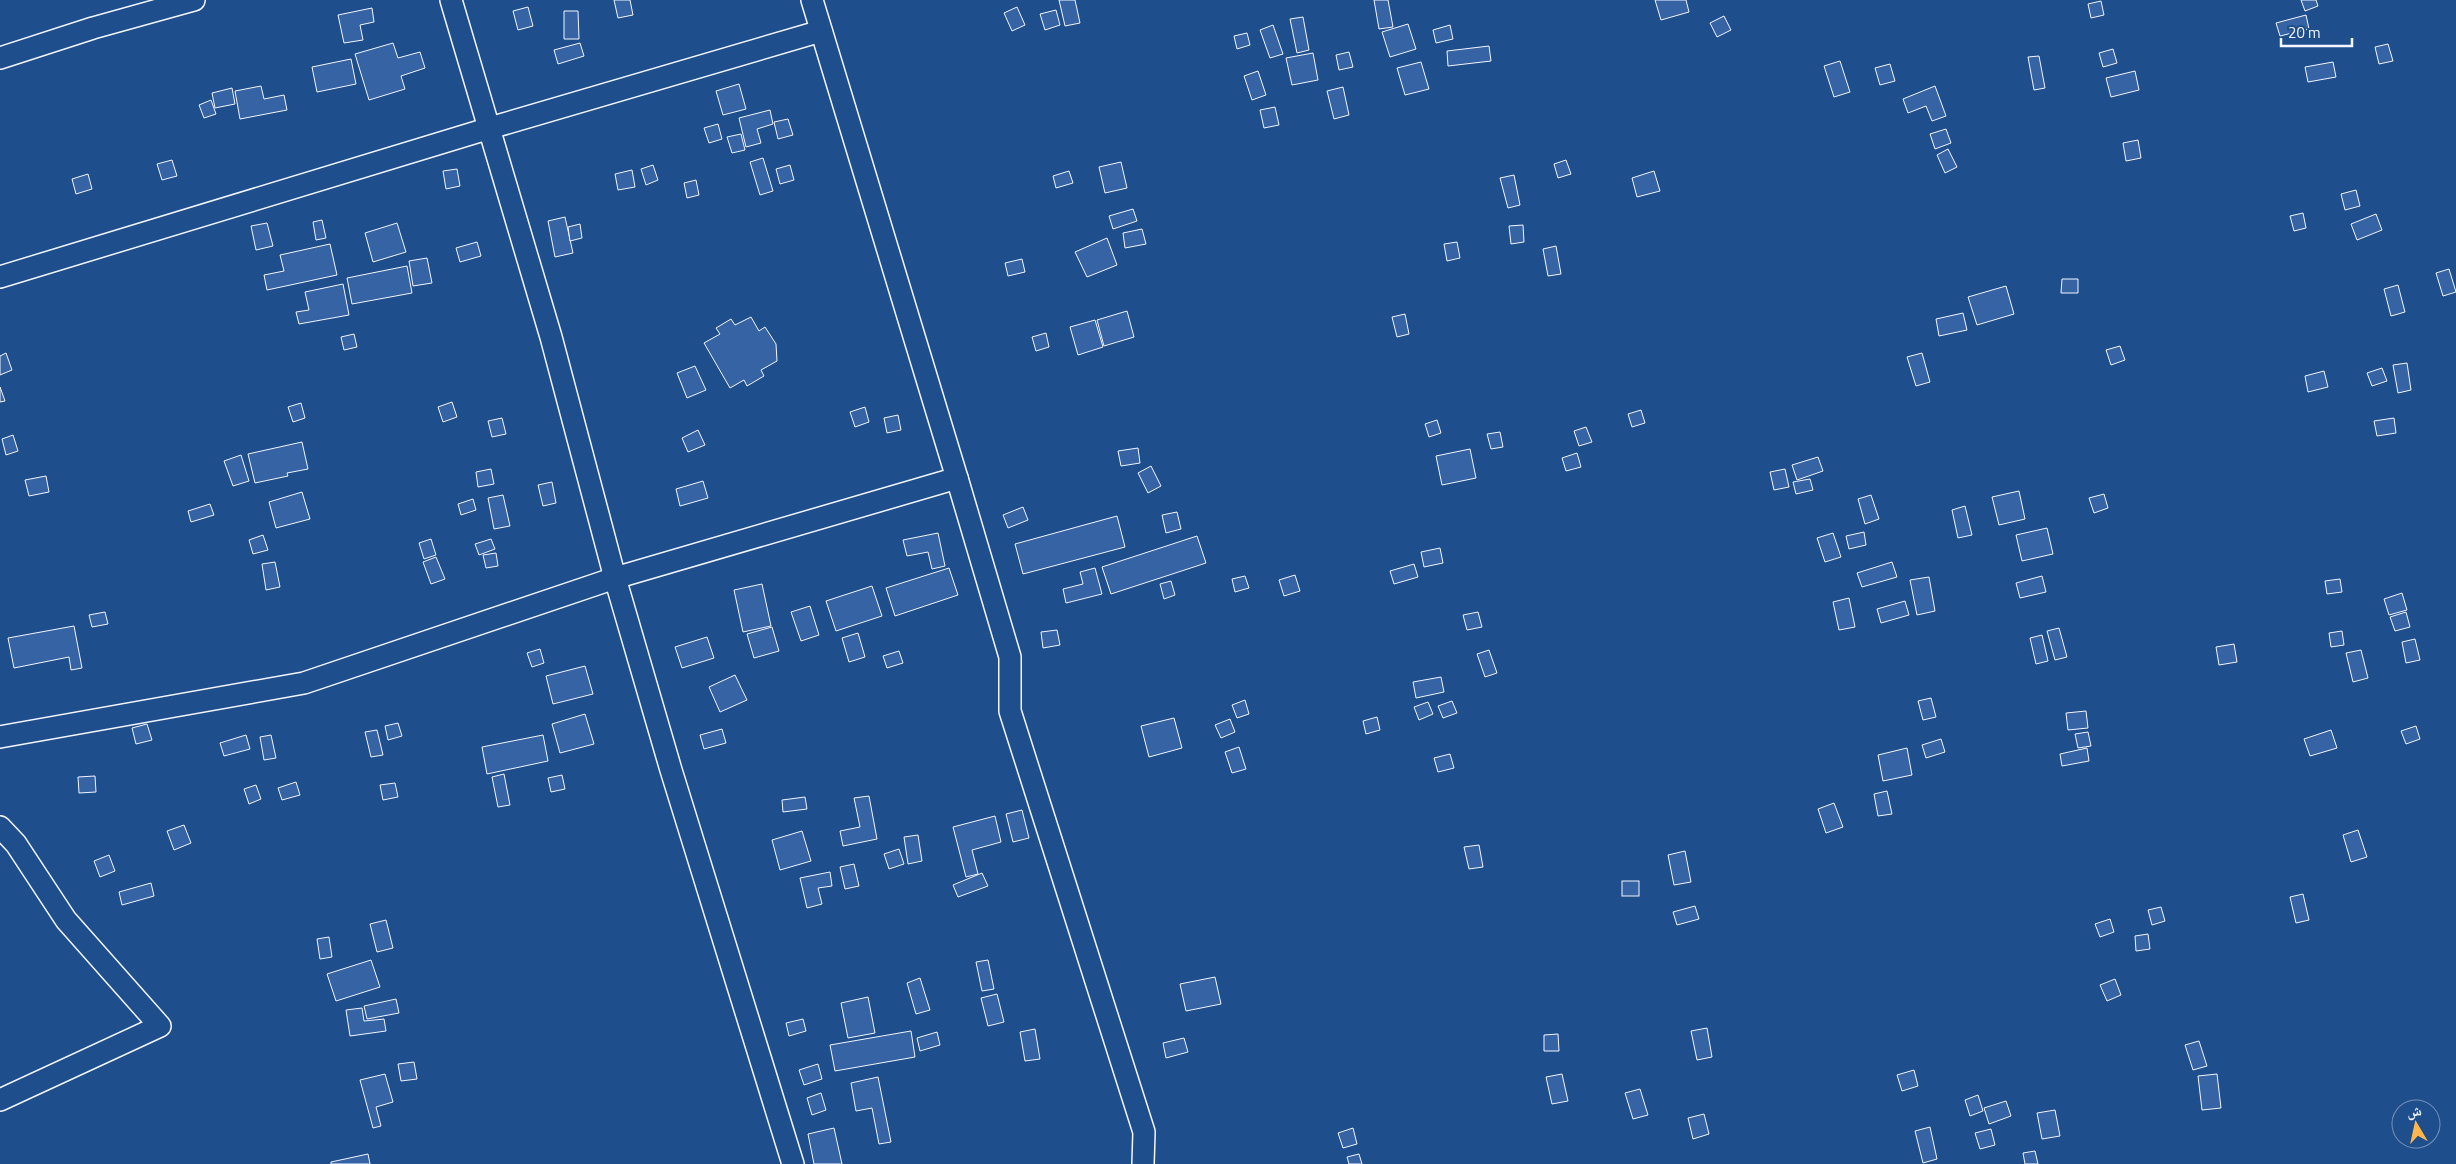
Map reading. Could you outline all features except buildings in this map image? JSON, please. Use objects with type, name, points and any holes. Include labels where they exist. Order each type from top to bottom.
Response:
[{"type":"street","points":[[0,58],[93,28],[194,0]]},
{"type":"street","points":[[451,0],[551,337],[615,578],[671,770],[792,1164]]},
{"type":"street","points":[[812,0],[958,478],[1010,657],[1010,711],[1144,1132],[1143,1164]]},
{"type":"street","points":[[0,277],[490,128],[821,31]]},
{"type":"street","points":[[0,737],[304,684],[615,578],[958,478]]},
{"type":"street","points":[[0,827],[16,844],[66,920],[160,1026],[0,1100]]}]
